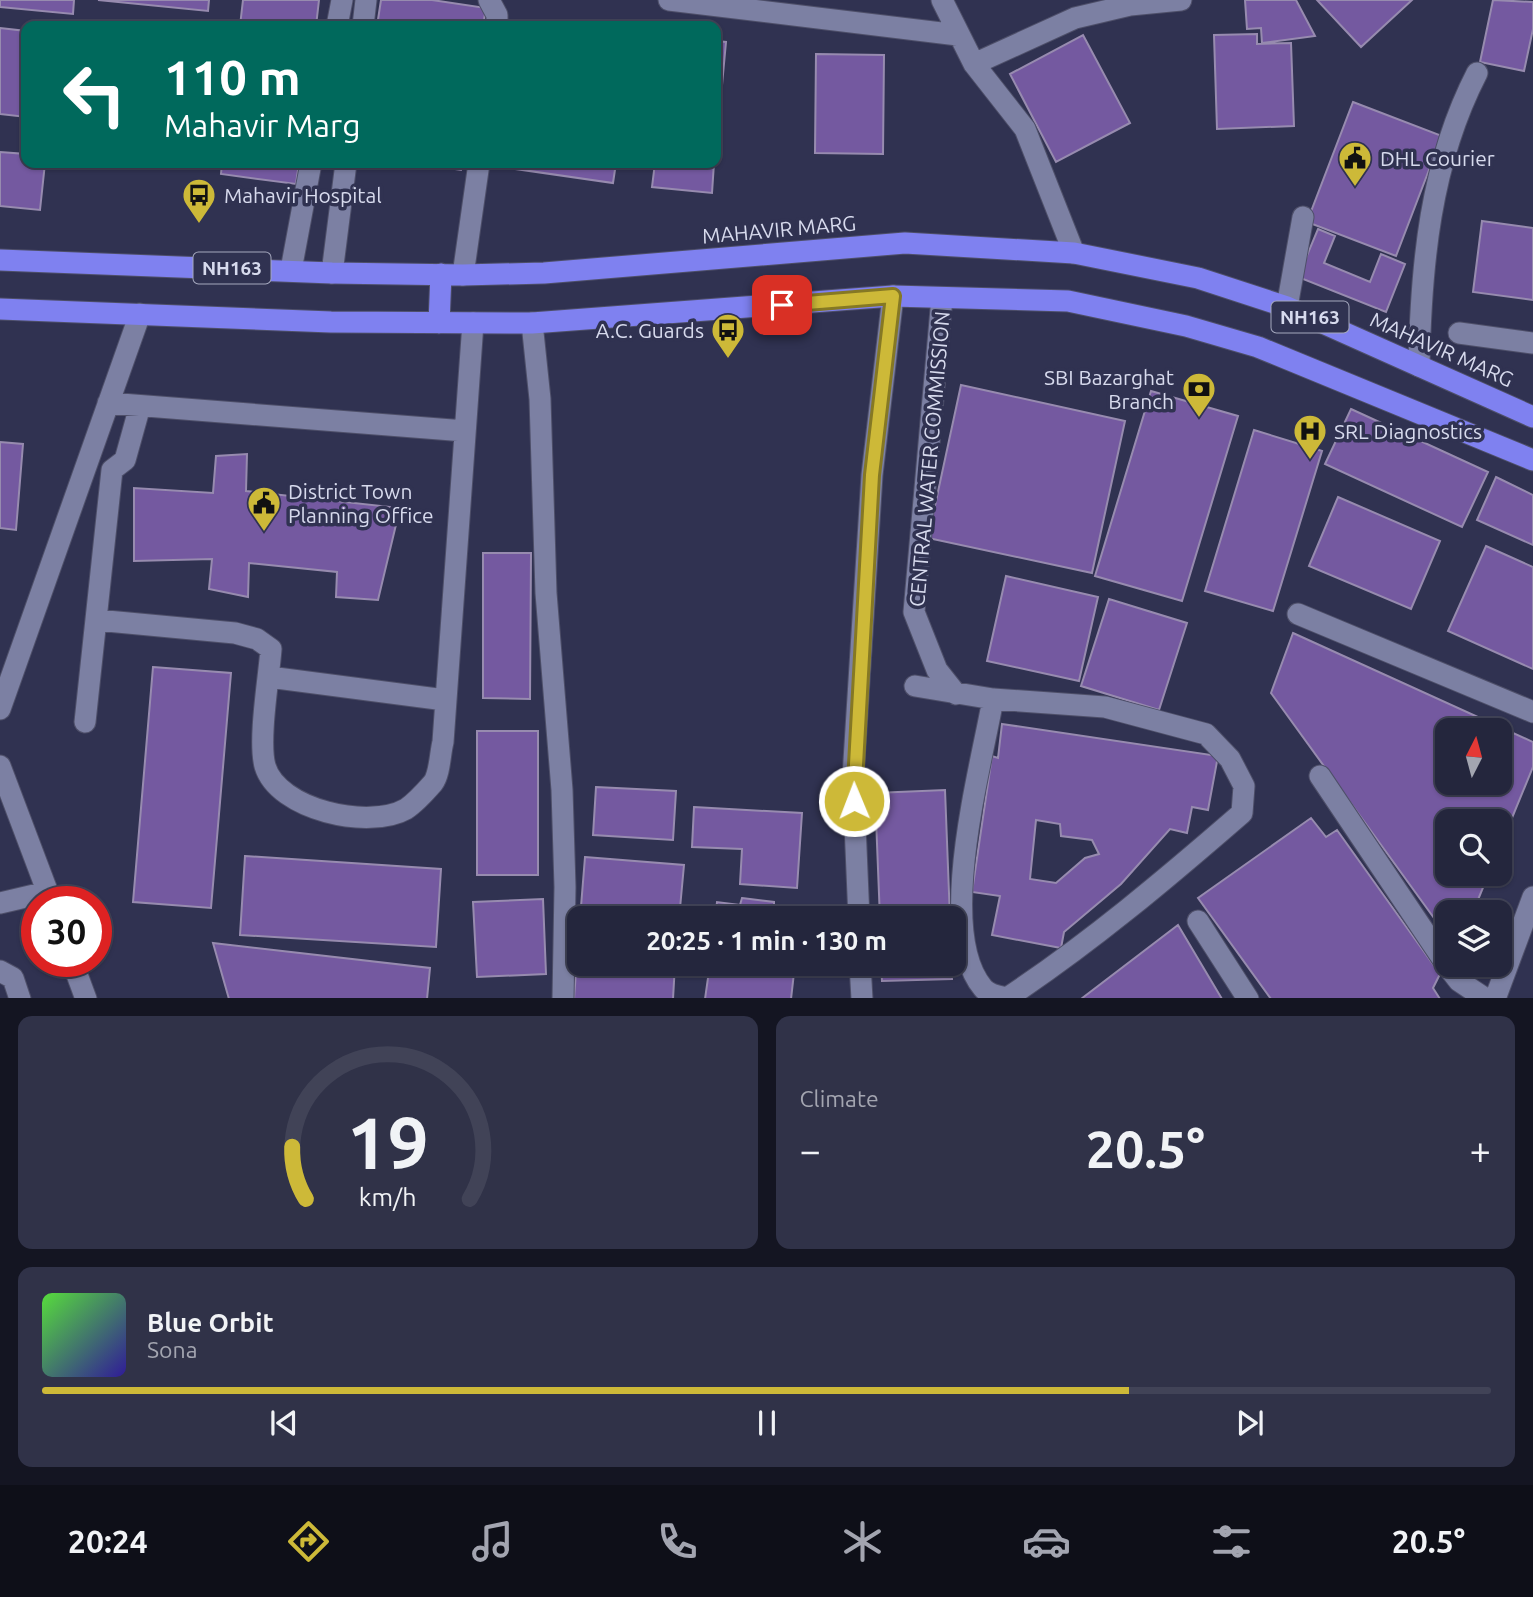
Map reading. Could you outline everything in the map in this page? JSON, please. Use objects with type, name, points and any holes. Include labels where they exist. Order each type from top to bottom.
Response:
[{"type":"highway","name":"MAHAVIR MARG","points":[[0,260],[332,273],[463,275],[544,273],[905,243],[1074,253],[1198,278],[1287,307],[1533,417]]},
{"type":"highway","points":[[439,323],[441,274]]},
{"type":"highway","name":"NH163","points":[[0,309],[439,323],[532,323],[893,296],[1068,302],[1186,326],[1258,347],[1533,460]]},
{"type":"street","points":[[338,21],[342,0]]},
{"type":"street","points":[[364,21],[366,0]]},
{"type":"street","points":[[489,0],[497,15],[497,21]]},
{"type":"street","points":[[669,0],[958,35]]},
{"type":"street","points":[[942,0],[974,64],[1025,129],[1074,253]]},
{"type":"street","points":[[974,64],[1075,18],[1130,5],[1181,0]]},
{"type":"street","points":[[1419,366],[1427,227],[1456,113],[1477,73]]},
{"type":"street","points":[[291,270],[311,168]]},
{"type":"street","points":[[332,273],[345,168]]},
{"type":"street","points":[[463,275],[478,168]]},
{"type":"street","points":[[1287,307],[1303,217]]},
{"type":"street","points":[[858,906],[853,777],[855,741],[872,475],[893,296]]},
{"type":"street","name":"CENTRAL WATER COMMISSION","points":[[942,298],[914,612],[937,670],[956,694]]},
{"type":"street","points":[[0,709],[140,314]]},
{"type":"street","points":[[96,620],[235,633],[257,639],[271,649],[265,766],[280,790],[304,803],[348,817],[376,817],[405,809],[435,780],[443,741],[473,323]]},
{"type":"street","points":[[532,323],[540,399],[546,593],[562,790],[565,887],[563,998]]},
{"type":"street","points":[[1459,333],[1533,343]]},
{"type":"street","points":[[108,403],[465,431]]},
{"type":"street","points":[[85,722],[113,470],[125,460],[140,406]]},
{"type":"street","points":[[1298,614],[1533,712]]},
{"type":"street","points":[[269,677],[445,701]]},
{"type":"street","points":[[915,686],[993,699],[1105,707],[1206,734],[1230,759],[1244,786],[1242,813],[1165,880],[1065,960],[1007,998],[992,995],[983,988],[967,957],[960,918],[963,870],[993,699]]},
{"type":"street","points":[[0,766],[45,886]]},
{"type":"street","points":[[1320,776],[1448,967],[1459,981],[1484,998]]},
{"type":"street","points":[[1494,998],[1533,897]]},
{"type":"street","points":[[0,903],[21,900]]},
{"type":"street","points":[[1198,921],[1247,998]]},
{"type":"street","points":[[0,971],[13,978],[20,998]]},
{"type":"street","points":[[861,976],[862,998]]},
{"type":"street","points":[[78,977],[86,998]]},
{"type":"building","points":[[0,0],[74,0],[73,14],[0,7]]},
{"type":"building","points":[[98,0],[209,0],[208,11]]},
{"type":"building","points":[[243,0],[319,0],[317,21],[241,21]]},
{"type":"building","points":[[381,0],[432,0],[486,8],[484,21],[378,21]]},
{"type":"building","points":[[1245,0],[1296,0],[1315,36],[1262,43],[1261,28],[1247,29]]},
{"type":"building","points":[[1317,0],[1412,0],[1361,47]]},
{"type":"building","points":[[1493,0],[1533,2],[1533,29],[1524,71],[1480,62]]},
{"type":"building","points":[[0,28],[21,30],[21,116],[0,114]]},
{"type":"building","points":[[1257,34],[1257,44],[1291,43],[1294,126],[1217,129],[1214,35]]},
{"type":"building","points":[[1083,35],[1130,123],[1056,162],[1010,74]]},
{"type":"building","points":[[721,42],[726,42],[721,96]]},
{"type":"building","points":[[816,54],[884,55],[883,154],[815,153]]},
{"type":"building","points":[[1353,102],[1442,136],[1396,256],[1307,222]]},
{"type":"building","points":[[0,152],[21,154],[21,168],[44,168],[40,210],[0,206]]},
{"type":"building","points":[[222,168],[298,168],[296,184],[221,174]]},
{"type":"building","points":[[509,168],[615,168],[613,183]]},
{"type":"building","points":[[654,168],[714,168],[712,193],[652,187]]},
{"type":"building","points":[[1482,221],[1533,228],[1533,300],[1473,292]]},
{"type":"building","points":[[1318,229],[1335,236],[1324,263],[1370,282],[1381,254],[1405,264],[1386,312],[1298,277]]},
{"type":"building","points":[[961,385],[1125,421],[1092,573],[928,538]]},
{"type":"building","points":[[1151,391],[1238,416],[1182,601],[1095,576]]},
{"type":"building","points":[[1351,409],[1488,472],[1462,527],[1325,464]]},
{"type":"building","points":[[1254,430],[1322,451],[1273,611],[1205,591]]},
{"type":"building","points":[[0,442],[23,444],[16,530],[0,528]]},
{"type":"building","name":"District Town Planning Office","points":[[247,454],[246,491],[400,508],[378,600],[336,597],[337,572],[249,563],[248,597],[209,589],[212,559],[134,561],[134,488],[213,493],[216,456]]},
{"type":"building","points":[[1496,477],[1533,495],[1533,545],[1477,520]]},
{"type":"building","points":[[1338,497],[1440,541],[1411,609],[1309,566]]},
{"type":"building","points":[[1486,546],[1533,567],[1533,669],[1448,631]]},
{"type":"building","points":[[483,553],[531,553],[530,699],[483,698]]},
{"type":"building","points":[[1006,576],[1098,597],[1079,681],[987,661]]},
{"type":"building","points":[[1109,599],[1187,623],[1159,710],[1081,686]]},
{"type":"building","points":[[1293,633],[1480,718],[1435,718],[1435,795],[1512,795],[1512,732],[1533,742],[1533,767],[1512,818],[1512,809],[1435,809],[1435,886],[1484,886],[1478,900],[1435,900],[1435,919],[1271,693]]},
{"type":"building","points":[[153,667],[231,673],[211,908],[133,902]]},
{"type":"building","points":[[1002,724],[1218,756],[1208,810],[1192,807],[1187,833],[1170,829],[1121,884],[1064,932],[1061,948],[992,935],[1000,896],[972,892],[992,756],[998,758]],"holes":[[[1036,820],[1060,824],[1061,836],[1092,840],[1099,854],[1085,858],[1056,883],[1030,879]]]},
{"type":"building","points":[[477,731],[538,731],[538,875],[477,875]]},
{"type":"building","points":[[596,787],[676,791],[673,840],[593,835]]},
{"type":"building","points":[[945,790],[949,906],[879,906],[875,793]]},
{"type":"building","points":[[694,807],[802,813],[797,888],[740,884],[742,849],[692,847]]},
{"type":"building","points":[[1311,818],[1326,837],[1337,830],[1435,967],[1435,977],[1438,977],[1433,988],[1439,998],[1270,998],[1198,898]]},
{"type":"building","points":[[245,856],[441,869],[436,947],[240,935]]},
{"type":"building","points":[[585,857],[684,865],[680,906],[581,906]]},
{"type":"building","points":[[742,898],[774,902],[774,906],[717,906],[717,902],[740,905]]},
{"type":"building","points":[[543,899],[546,974],[477,977],[473,902]]},
{"type":"building","points":[[1178,925],[1221,998],[1082,998]]},
{"type":"building","points":[[213,943],[430,968],[427,998],[229,998]]},
{"type":"building","points":[[576,976],[674,976],[673,998],[574,998]]},
{"type":"building","points":[[708,976],[794,976],[791,998],[705,998]]},
{"type":"building","points":[[882,976],[952,976],[952,979],[882,981]]},
{"type":"place","name":"DHL Courier","points":[[1355,188]]},
{"type":"place","name":"Mahavir Hospital","points":[[199,225]]},
{"type":"place","name":"A.C. Guards","points":[[728,360]]},
{"type":"place","name":"SBI Bazarghat Branch","points":[[1199,419]]},
{"type":"place","name":"SRL Diagnostics","points":[[1310,461]]},
{"type":"place","name":"District Town Planning Office","points":[[264,533]]},
{"type":"route","points":[[782,305],[893,296],[872,475],[853,777],[854,801]]}]
